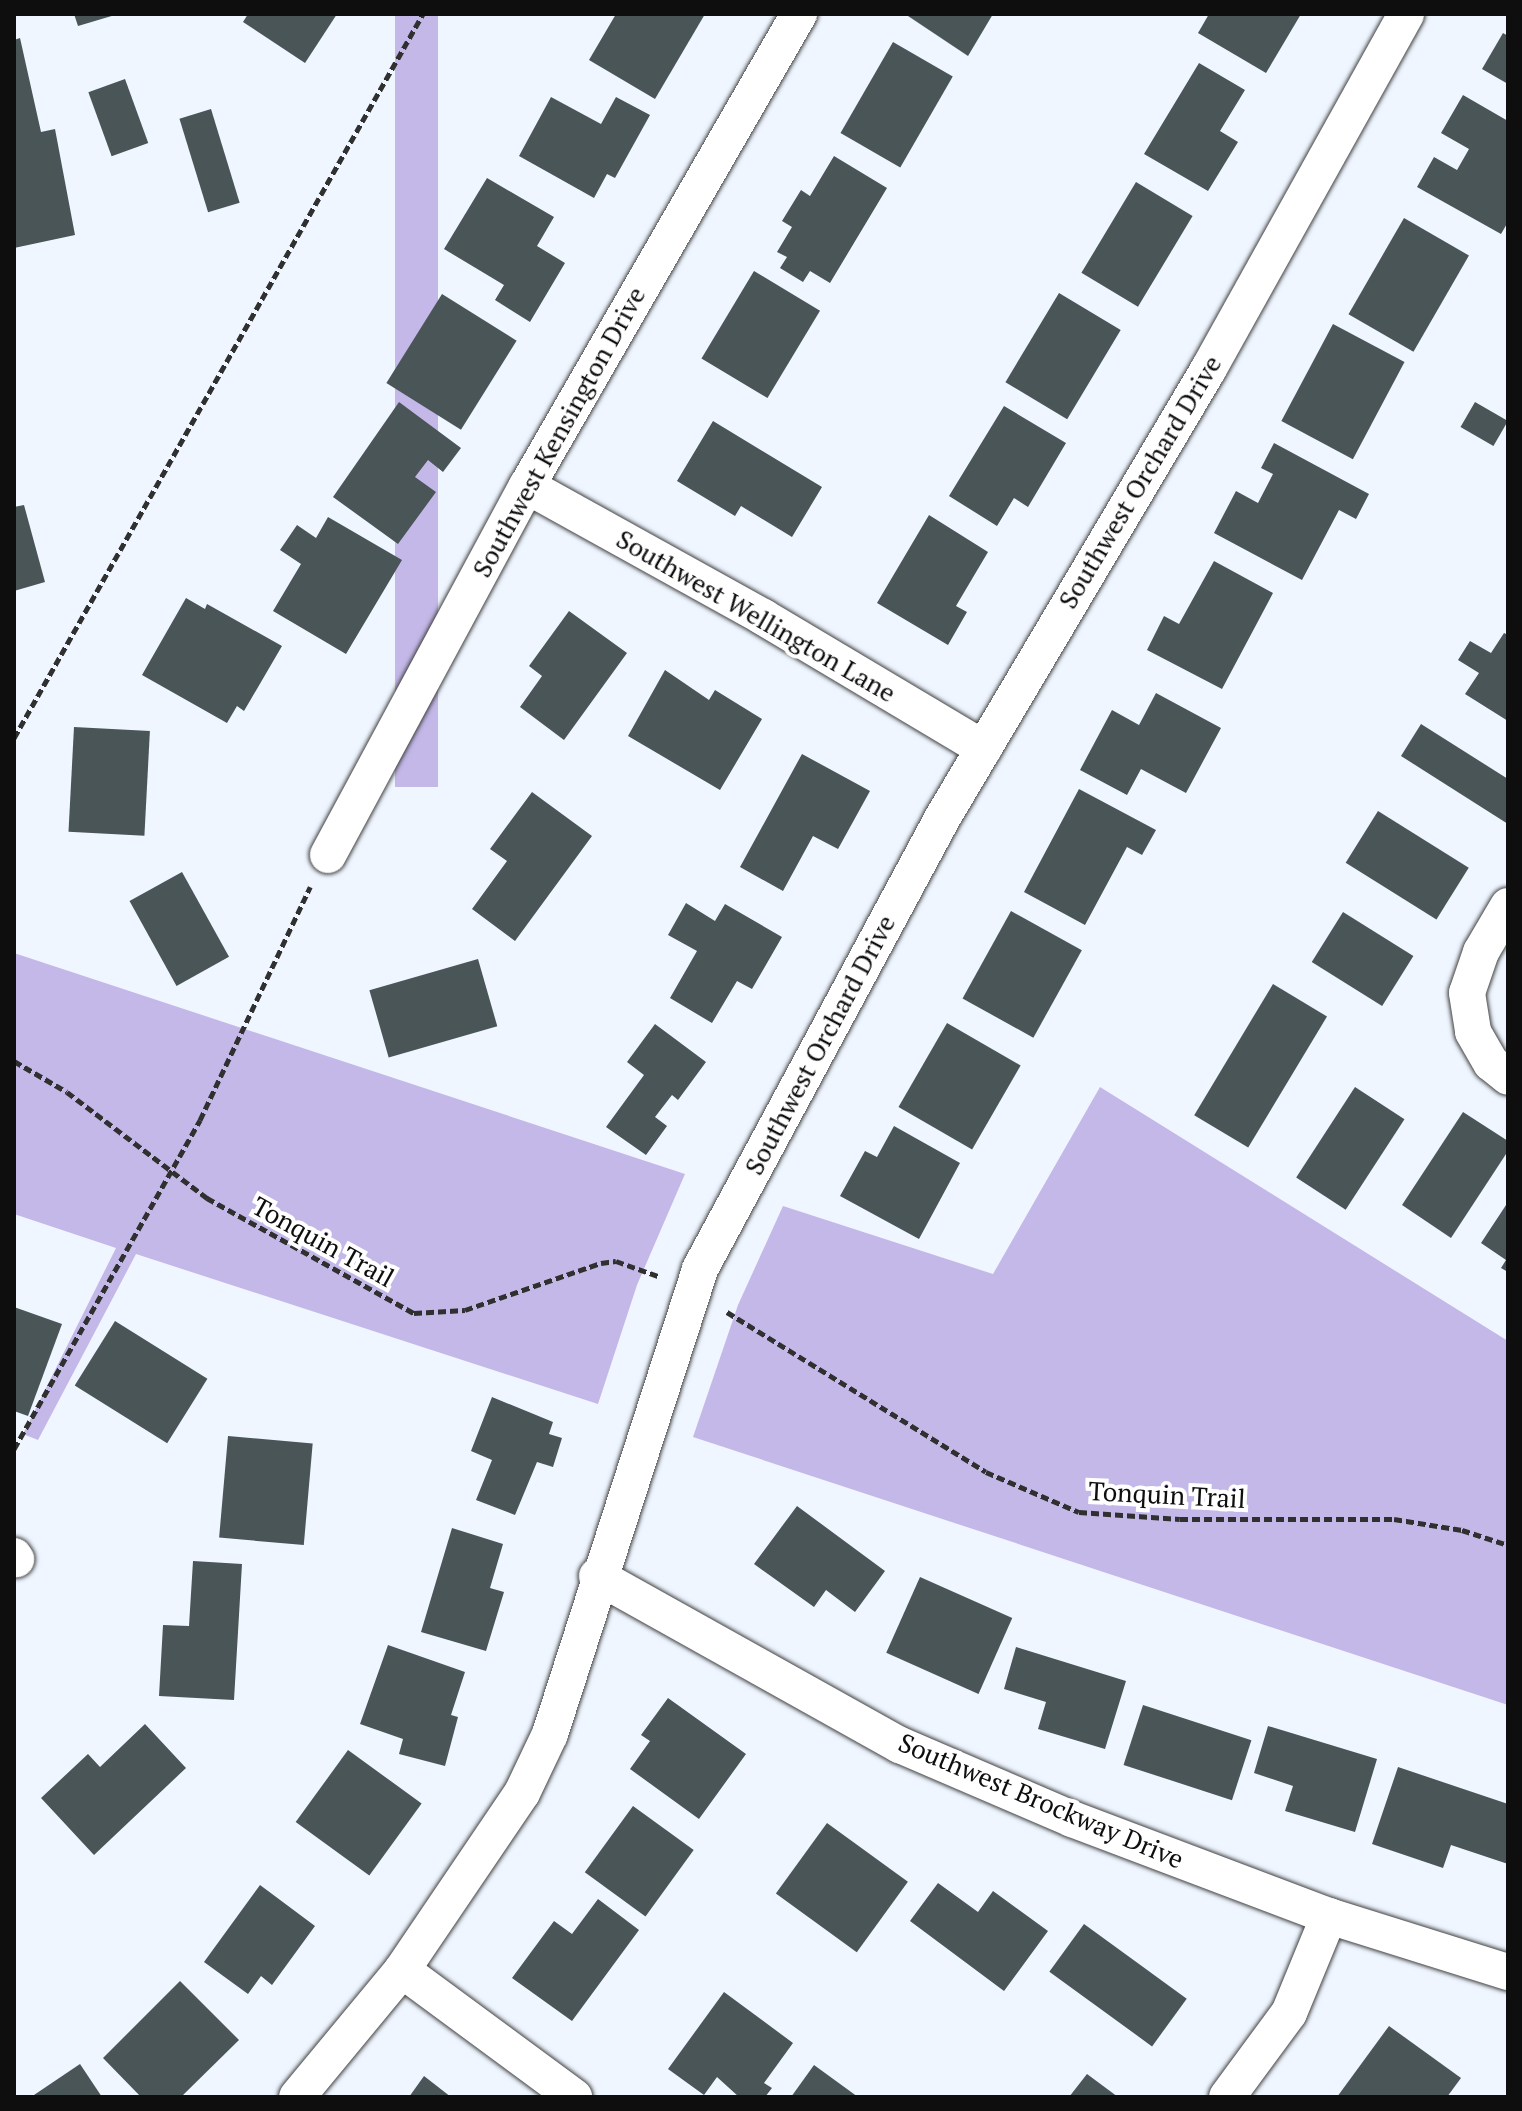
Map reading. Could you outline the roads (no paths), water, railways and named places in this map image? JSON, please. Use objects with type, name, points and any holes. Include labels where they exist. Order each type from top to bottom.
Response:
[{"type":"street","name":"Southwest Kensington Drive","points":[[328,855],[527,486],[799,14]]},
{"type":"street","name":"Southwest Orchard Drive","points":[[297,2097],[402,1970],[522,1793],[550,1734],[597,1576],[700,1269],[984,749],[1208,370],[1406,14]]},
{"type":"street","name":"Southwest Wellington Lane","points":[[527,486],[763,617],[984,749]]},
{"type":"street","points":[[1508,906],[1481,952],[1467,993],[1473,1032],[1491,1063],[1508,1077]]},
{"type":"street","name":"Southwest Brockway Drive","points":[[597,1576],[900,1745],[1072,1819],[1329,1916],[1508,1972]]},
{"type":"street","points":[[1227,2097],[1289,2013],[1329,1916]]},
{"type":"street","points":[[402,1970],[574,2097]]}]
